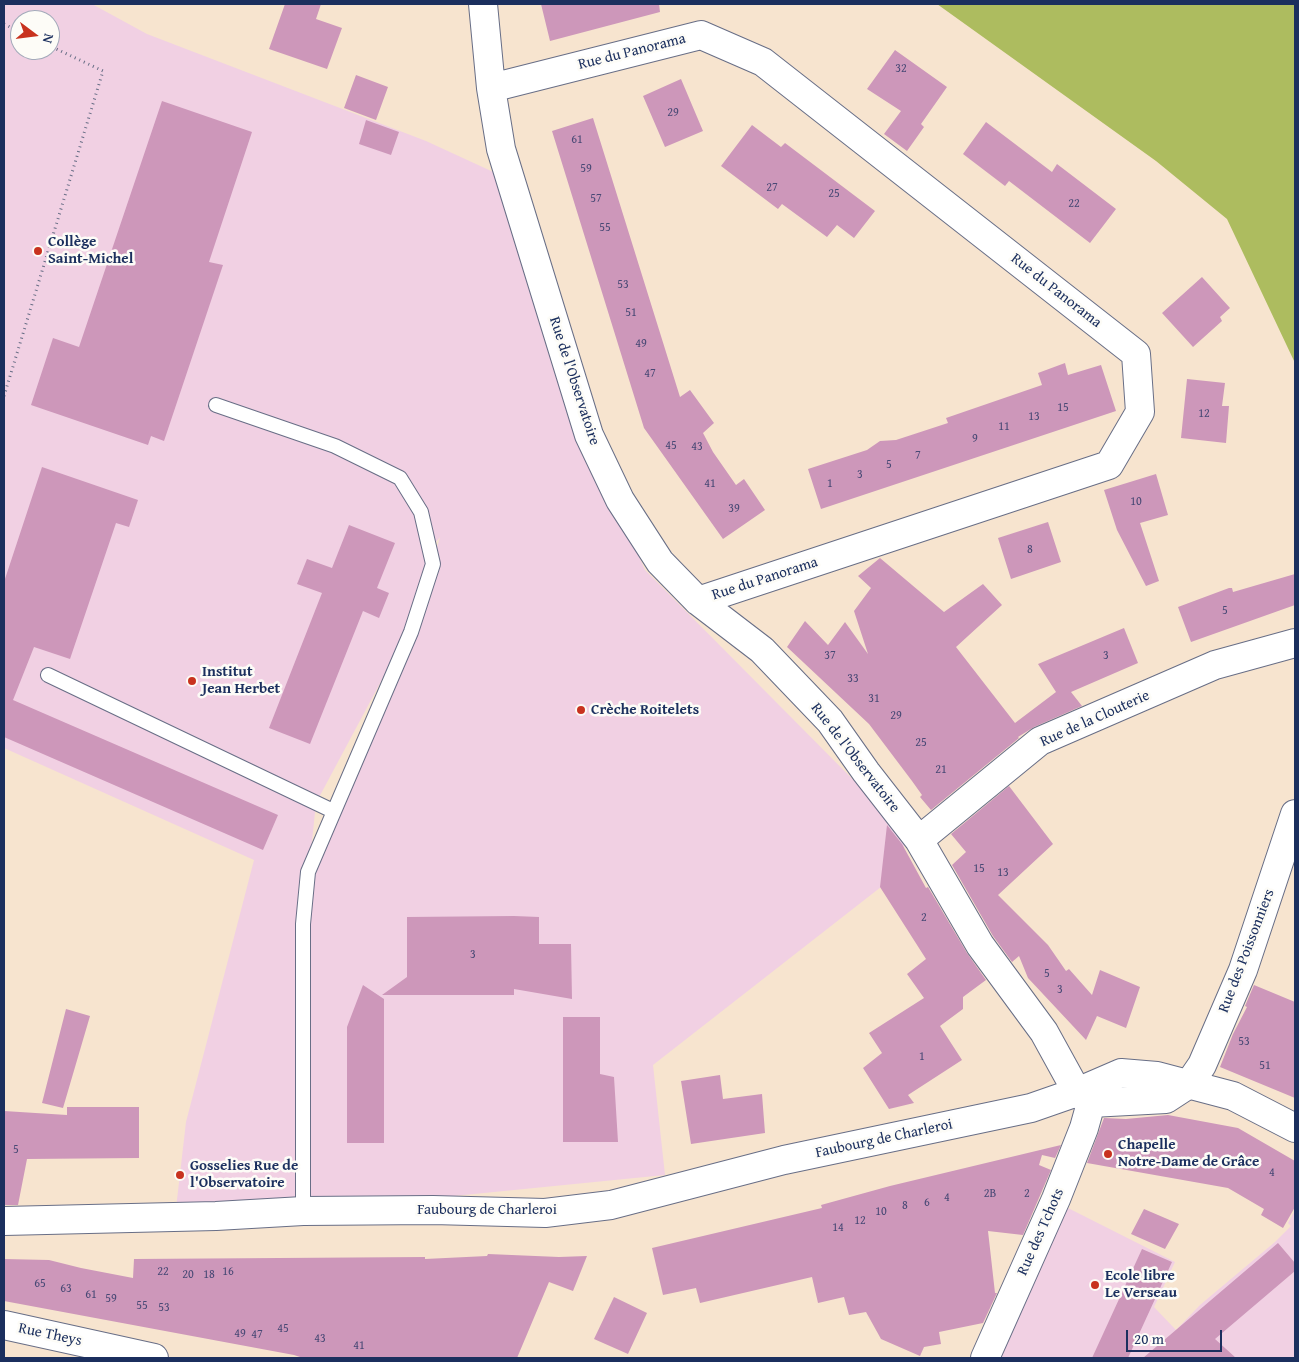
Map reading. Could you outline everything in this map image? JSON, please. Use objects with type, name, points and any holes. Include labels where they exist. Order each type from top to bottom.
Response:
[{"type":"street","name":"Rue de l'Observatoire","points":[[482,4],[491,88],[501,149],[589,435],[620,500],[660,562],[698,601],[762,650],[830,721],[866,772],[919,840],[980,945],[1044,1032],[1084,1098]]},
{"type":"street","name":"Rue du Panorama","points":[[491,88],[701,35],[763,62],[1136,354],[1140,412],[1109,466],[698,601]]},
{"type":"street","name":"Rue de la Clouterie","points":[[919,840],[1040,741],[1215,665],[1295,643]]},
{"type":"street","name":"Rue des Poissonniers","points":[[1189,1084],[1202,1065],[1243,970],[1295,814]]},
{"type":"street","name":"Faubourg de Charleroi","points":[[4,1221],[216,1216],[303,1210],[433,1210],[545,1213],[611,1205],[784,1160],[1084,1098],[1121,1073],[1157,1076],[1233,1096],[1295,1128]]},
{"type":"street","name":"Rue des Tchots","points":[[984,1358],[1056,1199],[1084,1128],[1084,1098]]},
{"type":"street","name":"Rue Theys","points":[[4,1326],[154,1358]]},
{"type":"lane","points":[[216,405],[335,446],[400,478],[421,512],[434,564],[411,632],[308,872],[303,924],[303,1210]]},
{"type":"lane","points":[[48,674],[333,811]]},
{"type":"path","points":[[4,396],[103,72],[60,51]]},
{"type":"shaded area","points":[[4,4],[92,4],[147,34],[426,141],[502,176],[556,372],[645,570],[904,831],[904,869],[653,1065],[665,1175],[303,1211],[175,1217],[186,1122],[254,860],[4,748]],"holes":[[[440,537],[425,589],[430,550]],[[410,627],[306,898],[316,803]]]},
{"type":"shaded area","name":"Ecole libre Le Verseau","points":[[1066,1207],[1175,1262],[1154,1307],[1176,1330],[1200,1305],[1275,1242],[1291,1226],[1288,1223],[1295,1210],[1295,1358],[990,1358]]},
{"type":"green space","points":[[937,4],[1295,4],[1295,363],[1227,219],[1156,161]]},
{"type":"building","points":[[285,4],[321,4],[316,19],[342,28],[327,69],[269,49]]},
{"type":"building","points":[[541,4],[659,4],[660,12],[550,41]]},
{"type":"building","points":[[895,50],[947,87],[921,124],[924,127],[907,151],[884,134],[901,111],[867,89]]},
{"type":"building","points":[[356,75],[388,87],[376,120],[344,108]]},
{"type":"building","points":[[681,79],[703,131],[665,147],[643,96]]},
{"type":"building","points":[[162,101],[252,132],[209,262],[223,265],[164,441],[151,436],[148,445],[31,405],[53,338],[79,347]]},
{"type":"building","points":[[593,118],[680,397],[690,390],[714,423],[703,433],[713,452],[736,485],[744,479],[765,510],[723,539],[644,428],[552,131]]},
{"type":"building","points":[[366,120],[399,132],[391,155],[359,144]]},
{"type":"building","points":[[986,122],[1052,172],[1057,164],[1116,209],[1090,243],[1009,181],[1005,186],[963,154]]},
{"type":"building","points":[[752,125],[781,147],[785,143],[875,211],[854,238],[837,225],[827,237],[782,204],[778,209],[721,166]]},
{"type":"building","points":[[1202,277],[1230,308],[1220,317],[1222,321],[1193,347],[1162,313]]},
{"type":"building","points":[[1065,363],[1068,375],[1101,365],[1116,411],[821,509],[808,469],[867,450],[880,441],[896,440],[948,423],[946,418],[1042,385],[1038,373]]},
{"type":"building","points":[[1187,379],[1225,383],[1222,406],[1229,406],[1226,443],[1181,438]]},
{"type":"building","points":[[42,467],[138,500],[129,527],[116,523],[70,659],[34,647],[13,700],[278,815],[263,850],[4,737],[4,582]]},
{"type":"building","points":[[1156,474],[1168,515],[1140,523],[1159,581],[1146,586],[1117,530],[1104,490]]},
{"type":"building","points":[[1048,522],[1061,562],[1011,579],[998,538]]},
{"type":"building","points":[[349,525],[395,543],[377,588],[389,593],[379,618],[363,611],[310,744],[269,728],[322,593],[297,584],[307,559],[332,568]]},
{"type":"building","points":[[880,558],[944,612],[983,584],[1002,605],[956,647],[1015,723],[1056,692],[1038,664],[1124,628],[1138,663],[1071,692],[1082,706],[1034,727],[1018,737],[931,810],[920,797],[922,795],[912,781],[869,724],[787,647],[805,621],[828,645],[845,622],[868,654],[854,611],[871,588],[858,576]]},
{"type":"building","points":[[1295,574],[1295,605],[1191,642],[1178,607],[1229,588],[1232,588],[1233,592]]},
{"type":"building","points":[[1009,786],[1053,844],[998,895],[1048,945],[1066,971],[1069,969],[1092,995],[1100,970],[1140,987],[1126,1028],[1097,1016],[1086,1040],[1028,978],[1019,956],[1012,962],[993,936],[952,865],[966,852],[951,834]]},
{"type":"building","points":[[887,825],[902,844],[926,888],[928,887],[967,953],[986,980],[963,997],[963,1009],[940,1026],[962,1060],[908,1095],[914,1103],[889,1109],[863,1068],[882,1053],[869,1033],[924,998],[907,974],[926,959],[880,887]]},
{"type":"building","points":[[407,917],[539,917],[539,944],[571,944],[572,999],[514,989],[514,995],[382,995],[407,977]]},
{"type":"building","points":[[363,985],[384,999],[384,1143],[347,1143],[347,1027]]},
{"type":"building","points":[[1254,985],[1295,1002],[1295,1098],[1220,1067],[1233,1034],[1247,1007],[1245,1006]]},
{"type":"building","points":[[66,1009],[90,1016],[63,1108],[42,1103]]},
{"type":"building","points":[[563,1017],[600,1017],[600,1074],[614,1077],[618,1142],[563,1142]]},
{"type":"building","points":[[720,1075],[723,1099],[762,1094],[765,1133],[691,1144],[681,1081]]},
{"type":"building","points":[[67,1107],[139,1107],[139,1158],[27,1159],[18,1205],[4,1205],[4,1111],[67,1115]]},
{"type":"building","points":[[1168,1115],[1238,1128],[1295,1161],[1295,1207],[1283,1228],[1261,1215],[1264,1209],[1228,1188],[1087,1163],[1104,1118],[1126,1119]]},
{"type":"building","points":[[1061,1145],[1055,1158],[1042,1155],[1039,1165],[1051,1170],[1023,1235],[988,1231],[995,1293],[997,1293],[983,1323],[939,1332],[941,1344],[924,1347],[920,1356],[881,1339],[866,1312],[849,1315],[844,1297],[818,1303],[812,1277],[700,1303],[696,1288],[663,1295],[652,1248],[822,1208],[821,1205],[890,1186]]},
{"type":"building","points":[[1144,1209],[1179,1224],[1165,1249],[1131,1234]]},
{"type":"building","points":[[1278,1243],[1295,1263],[1295,1271],[1215,1339],[1236,1358],[1143,1358]]},
{"type":"building","points":[[1142,1249],[1172,1262],[1128,1358],[1092,1358]]},
{"type":"building","points":[[488,1254],[559,1257],[587,1256],[573,1291],[549,1282],[517,1358],[303,1358],[4,1301],[4,1259],[49,1260],[133,1278],[134,1259],[425,1257],[425,1259],[487,1256]]},
{"type":"building","points":[[614,1297],[647,1313],[628,1354],[594,1339]]},
{"type":"place","name":"Collège Saint-Michel","points":[[38,251]]},
{"type":"place","name":"Institut Jean Herbet","points":[[192,681]]},
{"type":"place","name":"Crèche Roitelets","points":[[581,710]]},
{"type":"place","name":"Chapelle Notre-Dame de Grâce","points":[[1108,1154]]},
{"type":"place","name":"Gosselies Rue de l'Observatoire","points":[[180,1175]]},
{"type":"place","name":"Ecole libre Le Verseau","points":[[1095,1285]]}]
